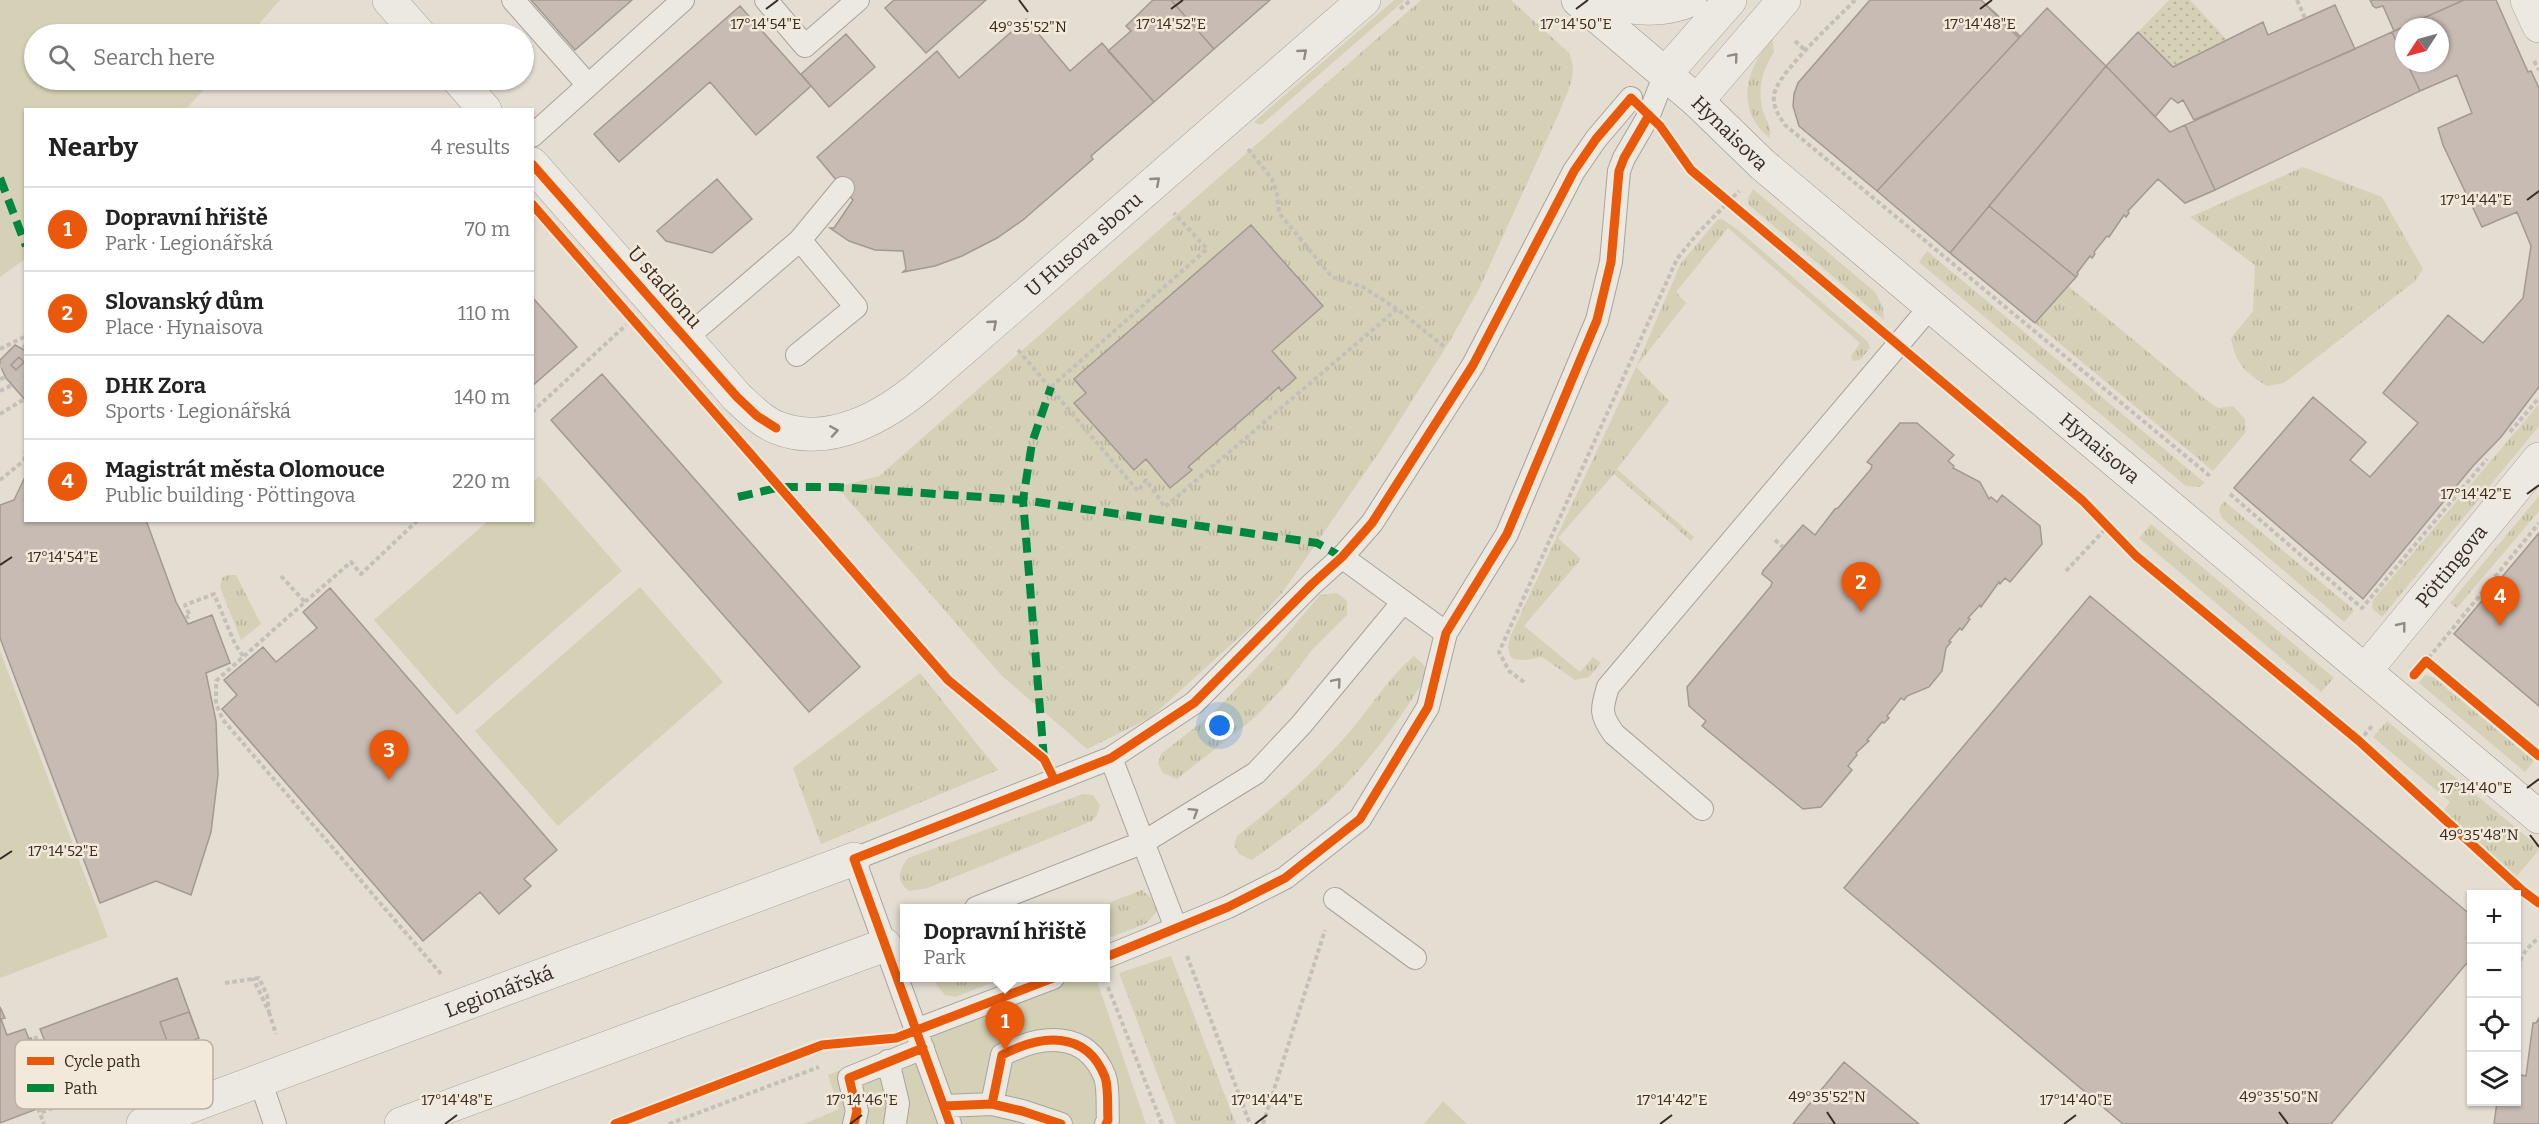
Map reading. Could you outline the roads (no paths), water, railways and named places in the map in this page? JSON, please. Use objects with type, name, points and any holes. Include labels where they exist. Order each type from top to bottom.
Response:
[{"type":"street","points":[[389,0],[410,24]]},
{"type":"street","name":"U Husova sboru","points":[[776,428],[793,433],[824,433],[846,429],[901,403],[1364,0]]},
{"type":"street","name":"Hynaisova","points":[[1578,0],[1697,101],[1763,165],[1930,307],[2539,817]]},
{"type":"street","points":[[1604,0],[1629,8],[1681,4],[1690,0]]},
{"type":"street","points":[[1665,74],[1730,0]]},
{"type":"street","points":[[1697,101],[1784,0]]},
{"type":"street","points":[[2528,0],[2539,26]]},
{"type":"street","points":[[468,90],[483,108]]},
{"type":"street","name":"U stadionu","points":[[534,166],[737,397],[757,416],[776,428]]},
{"type":"street","name":"Pöttingova","points":[[2364,671],[2539,459]]},
{"type":"street","name":"Legionářská","points":[[213,1098],[854,859]]},
{"type":"street","points":[[401,1124],[895,941]]},
{"type":"street","name":"Legionářská","points":[[143,1124],[183,1109]]},
{"type":"lane","points":[[513,0],[588,85]]},
{"type":"lane","points":[[534,134],[683,0]]},
{"type":"lane","points":[[766,0],[805,46],[858,0]]},
{"type":"lane","points":[[1110,955],[1228,907],[1285,878],[1360,819],[1428,707],[1446,633],[1507,534],[1597,320],[1611,262],[1619,171],[1624,158],[1650,115],[1665,74]]},
{"type":"lane","points":[[900,961],[895,941],[854,859],[1111,758],[1194,703],[1312,584],[1342,557],[1372,523],[1473,365],[1574,171],[1596,139],[1631,98]]},
{"type":"lane","points":[[686,338],[800,240],[843,188]]},
{"type":"lane","points":[[797,355],[856,307],[800,240]]},
{"type":"lane","points":[[1702,809],[1614,734],[1604,720],[1602,705],[1608,687],[1930,307]]},
{"type":"lane","points":[[1342,557],[1446,633]]},
{"type":"lane","points":[[989,904],[1144,842],[1256,773],[1301,725],[1403,602]]},
{"type":"lane","points":[[1111,758],[1176,928]]},
{"type":"lane","points":[[1335,899],[1415,958]]},
{"type":"lane","points":[[905,982],[919,1039],[947,1115],[992,1104],[1060,1124]]},
{"type":"lane","points":[[854,1124],[857,1111],[849,1078],[888,1061],[919,1039],[1044,982]]},
{"type":"lane","points":[[992,1104],[1002,1055],[1041,1040],[1056,1039],[1080,1046],[1095,1059],[1106,1080],[1108,1120],[1106,1124]]},
{"type":"lane","points":[[888,1061],[898,1102],[895,1124]]},
{"type":"lane","points":[[260,1080],[275,1124]]},
{"type":"place","name":"Slovanský dům","points":[[1861,612]]},
{"type":"place","name":"Magistrát města Olomouce","points":[[2500,626]]},
{"type":"place","name":"DHK Zora","points":[[389,780]]},
{"type":"place","name":"Dopravní hřiště","points":[[1005,1051]]}]
